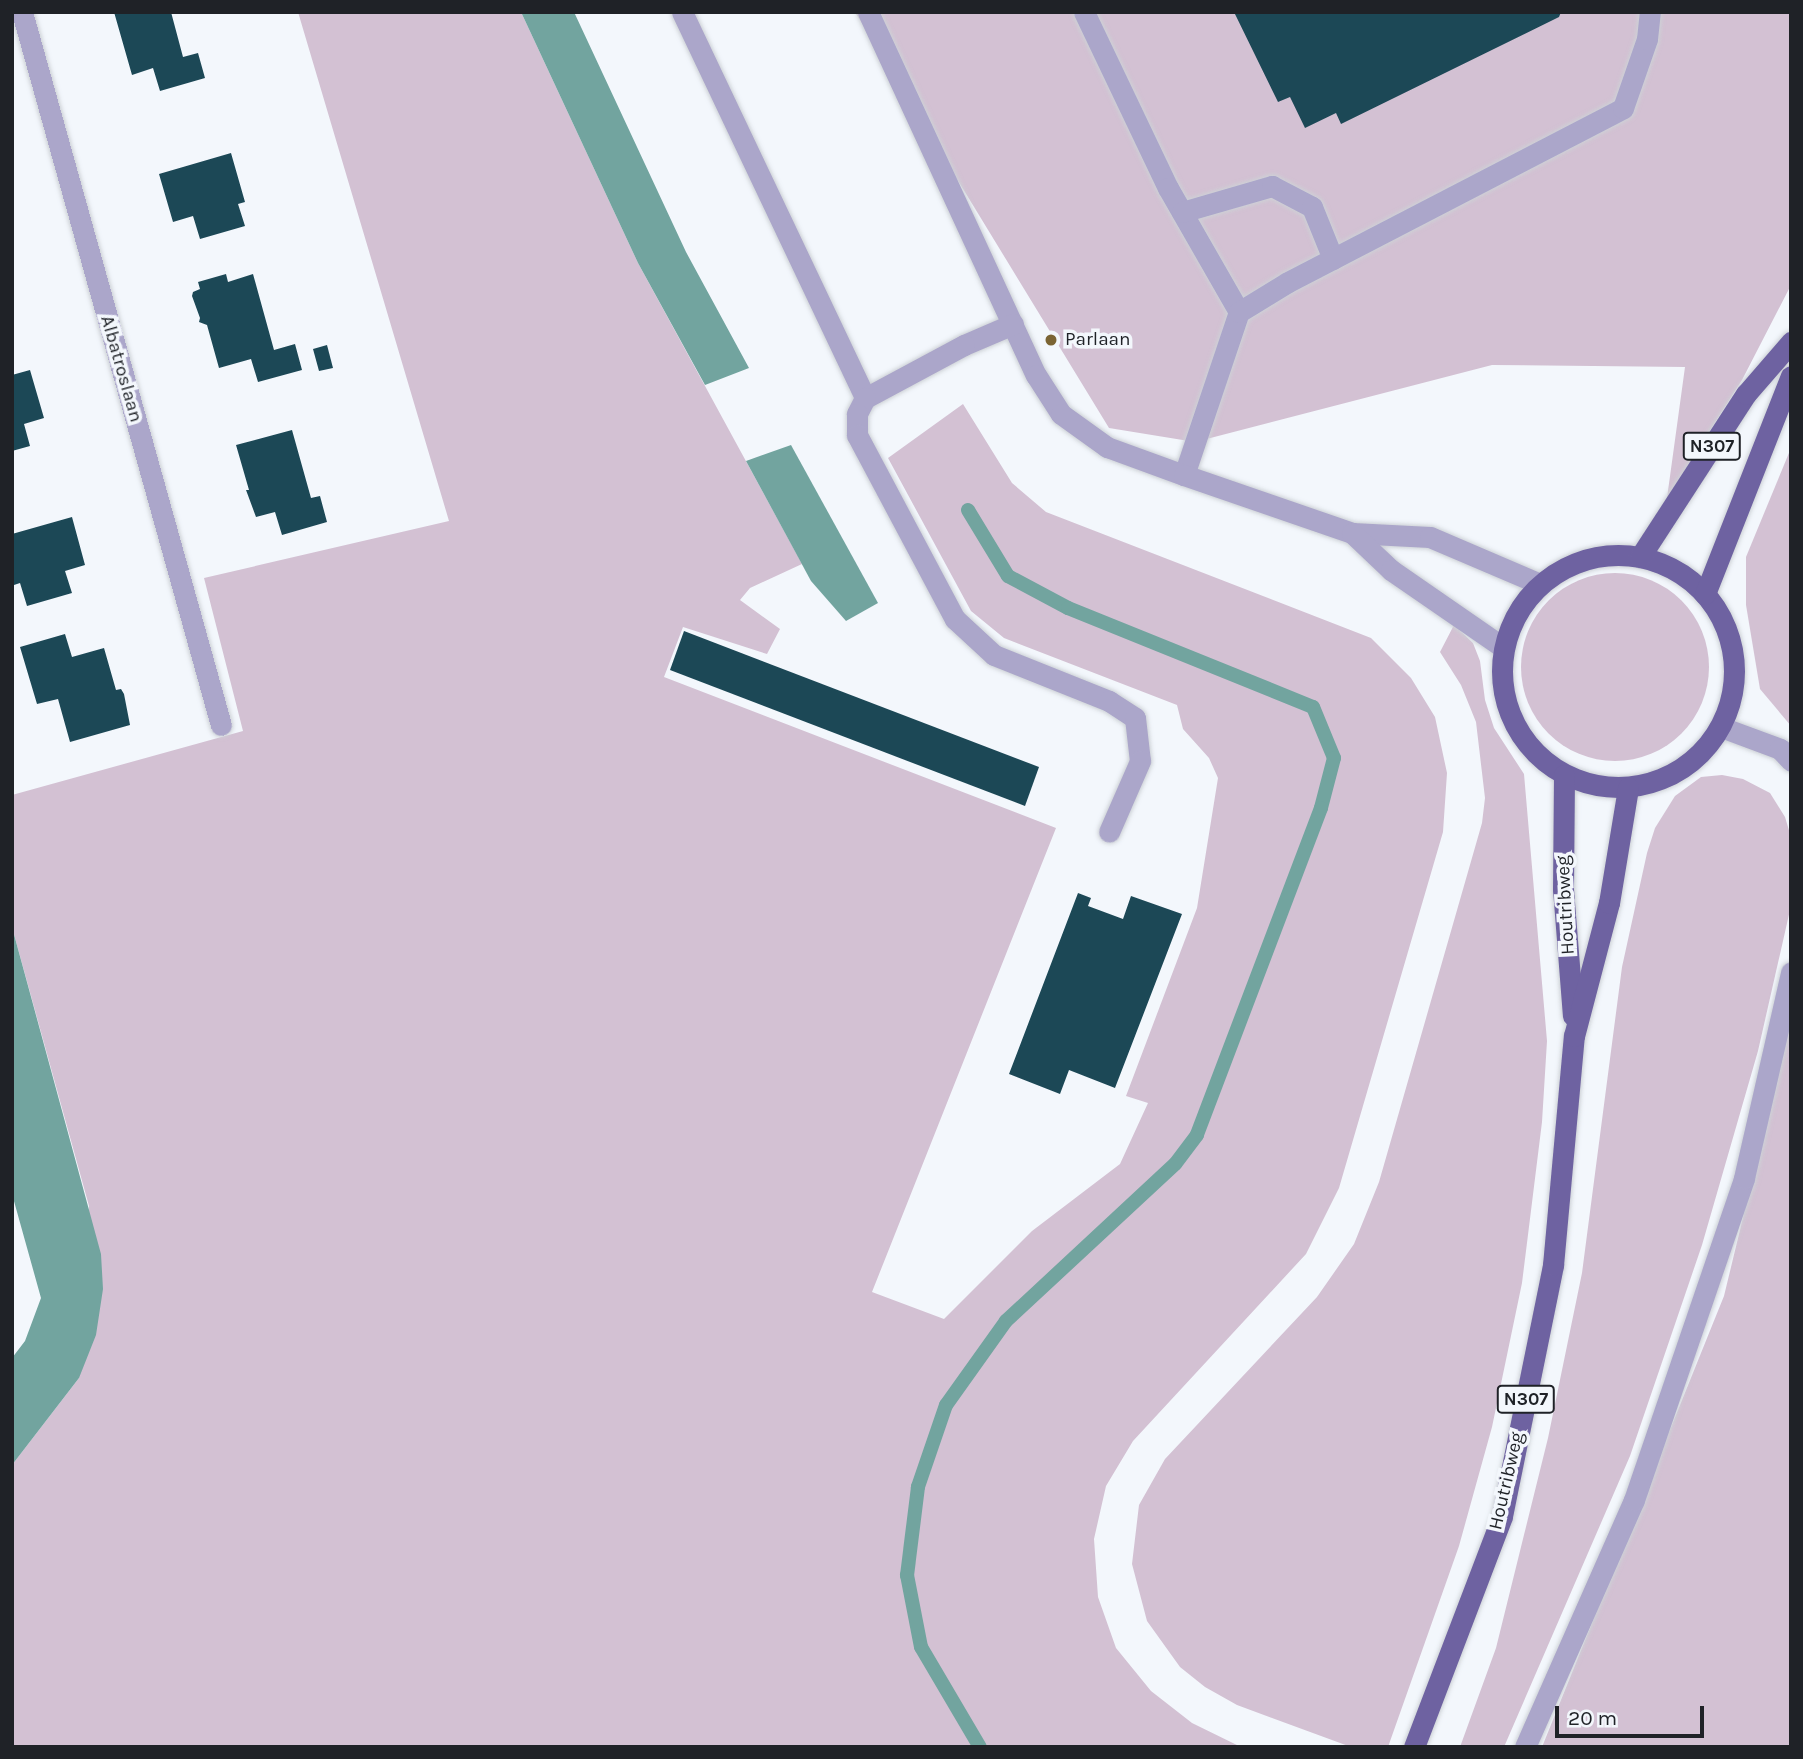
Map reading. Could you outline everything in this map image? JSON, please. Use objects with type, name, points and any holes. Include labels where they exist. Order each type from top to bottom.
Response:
[{"type":"main road","name":"N307","points":[[1640,557],[1746,394],[1791,342]]},
{"type":"main road","name":"N307","points":[[1705,594],[1791,376]]},
{"type":"main road","points":[[1604,556],[1640,557],[1675,570],[1705,594],[1724,623],[1734,658],[1732,693],[1721,727],[1704,750],[1682,769],[1656,781],[1628,788],[1595,786],[1564,775],[1534,752],[1512,722],[1502,685],[1503,648],[1517,613],[1540,584],[1570,565],[1604,556]]},
{"type":"main road","name":"Houtribweg","points":[[1564,775],[1563,889],[1574,1036]]},
{"type":"main road","name":"Houtribweg","points":[[1414,1747],[1502,1516],[1553,1265],[1574,1036],[1609,903],[1628,788]]},
{"type":"street","name":"Albatroslaan","points":[[22,12],[221,725]]},
{"type":"street","points":[[682,12],[865,398]]},
{"type":"street","points":[[868,12],[1036,375],[1061,414],[1107,447],[1184,475],[1352,533],[1430,537],[1540,584]]},
{"type":"street","points":[[1084,12],[1182,212],[1239,312]]},
{"type":"street","points":[[1184,475],[1239,312],[1333,259],[1623,108],[1647,38],[1650,12]]},
{"type":"street","points":[[1182,212],[1272,186],[1311,207],[1333,259]]},
{"type":"street","points":[[1013,324],[964,345],[865,398],[857,414],[857,435],[954,619],[994,655],[1109,701],[1135,718],[1140,761],[1109,832]]},
{"type":"street","points":[[1352,533],[1391,570],[1503,648]]},
{"type":"street","points":[[1721,727],[1780,749],[1791,761]]},
{"type":"street","points":[[1525,1747],[1634,1500],[1744,1178],[1791,972]]},
{"type":"shaded area","points":[[298,12],[521,12],[638,263],[802,564],[750,588],[740,600],[780,629],[767,654],[683,627],[664,677],[1056,828],[872,1292],[944,1319],[1032,1231],[1120,1164],[1148,1103],[1126,1096],[1197,908],[1218,778],[1209,758],[1183,729],[1177,705],[1004,638],[971,611],[888,458],[963,404],[1012,483],[1046,512],[1371,638],[1411,678],[1435,717],[1447,773],[1443,832],[1339,1188],[1306,1254],[1133,1441],[1106,1486],[1094,1539],[1098,1597],[1116,1648],[1151,1691],[1192,1723],[1241,1747],[12,1747],[12,1465],[79,1378],[89,1206],[12,927],[12,795],[243,731],[204,578],[449,521]]},
{"type":"shaded area","points":[[521,12],[574,12],[686,252],[749,368],[705,385],[638,263]]},
{"type":"shaded area","points":[[855,12],[1791,12],[1791,285],[1742,380],[1667,498],[1685,367],[1492,365],[1195,442],[1109,428]]},
{"type":"shaded area","points":[[791,445],[878,603],[846,621],[811,581],[746,461]]},
{"type":"shaded area","points":[[1791,448],[1791,726],[1760,689],[1746,605],[1746,557]]},
{"type":"shaded area","points":[[1615,573],[1651,581],[1667,589],[1681,601],[1693,615],[1701,631],[1709,667],[1701,703],[1693,719],[1681,733],[1667,745],[1651,753],[1615,761],[1579,753],[1563,745],[1549,733],[1537,719],[1529,703],[1521,667],[1529,631],[1537,615],[1549,601],[1563,589],[1579,581]]},
{"type":"shaded area","points":[[1454,625],[1473,643],[1480,661],[1485,700],[1494,728],[1524,774],[1547,1041],[1542,1122],[1522,1283],[1492,1427],[1459,1546],[1388,1747],[1351,1747],[1237,1705],[1205,1687],[1180,1667],[1147,1621],[1132,1564],[1139,1505],[1165,1459],[1317,1297],[1354,1244],[1379,1182],[1482,823],[1485,798],[1476,722],[1461,685],[1440,652]]},
{"type":"shaded area","points":[[1722,775],[1743,779],[1770,793],[1785,817],[1791,837],[1790,910],[1758,1051],[1702,1245],[1630,1456],[1504,1747],[1460,1747],[1496,1648],[1548,1438],[1582,1273],[1622,967],[1647,853],[1655,828],[1675,796],[1701,777]]},
{"type":"shaded area","points":[[12,927],[101,1254],[103,1289],[96,1335],[79,1378],[12,1465],[12,1358],[25,1341],[41,1298],[12,1194]]},
{"type":"shaded area","points":[[1791,1019],[1791,1747],[1542,1747],[1724,1296]]},
{"type":"building","points":[[114,12],[171,12],[183,57],[198,53],[205,78],[160,91],[153,68],[132,75]]},
{"type":"building","points":[[1234,12],[1561,12],[1559,17],[1341,124],[1336,113],[1305,128],[1290,97],[1278,102]]},
{"type":"building","points":[[231,153],[245,202],[238,204],[245,226],[200,239],[193,216],[173,222],[159,174]]},
{"type":"building","points":[[226,274],[228,282],[253,274],[274,350],[295,344],[302,370],[258,382],[251,359],[219,368],[207,325],[199,322],[192,296],[193,292],[200,289],[198,282]]},
{"type":"building","points":[[327,345],[333,368],[319,371],[313,349]]},
{"type":"building","points":[[30,370],[44,418],[24,424],[30,446],[12,451],[12,375]]},
{"type":"building","points":[[292,430],[311,498],[320,496],[327,522],[282,535],[275,512],[256,517],[246,490],[249,490],[236,445]]},
{"type":"building","points":[[72,517],[85,565],[65,571],[72,593],[27,606],[20,583],[14,585],[12,579],[12,534]]},
{"type":"building","points":[[684,631],[1039,767],[1025,806],[670,670]]},
{"type":"building","points":[[65,634],[72,657],[104,648],[116,690],[121,689],[124,694],[130,725],[70,742],[58,699],[37,704],[20,647]]},
{"type":"building","points":[[1078,893],[1091,898],[1088,906],[1123,919],[1131,896],[1182,914],[1115,1088],[1069,1070],[1060,1094],[1009,1074]]},
{"type":"waterway","points":[[968,510],[1008,576],[1068,608],[1313,707],[1334,758],[1321,808],[1197,1135],[1175,1164],[1006,1321],[946,1405],[918,1487],[907,1575],[921,1647],[980,1747]]},
{"type":"place","name":"Parlaan","points":[[1051,340]]}]
